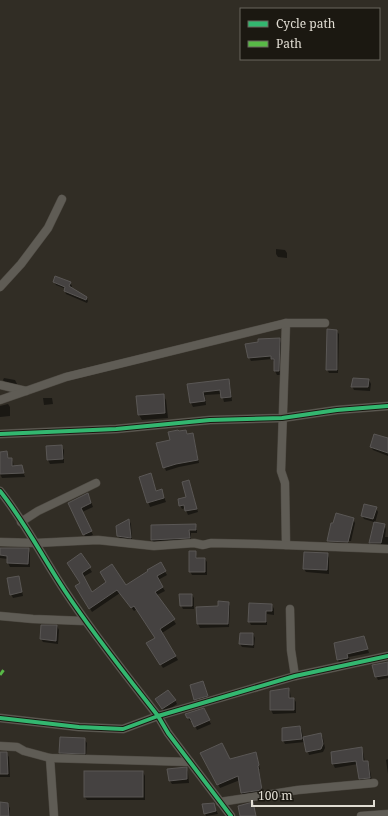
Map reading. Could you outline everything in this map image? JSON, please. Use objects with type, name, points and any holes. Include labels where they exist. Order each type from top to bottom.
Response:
[{"type":"street","points":[[0,287],[21,264],[48,228],[62,199]]},
{"type":"street","points":[[0,400],[66,377],[286,323],[325,323]]},
{"type":"street","points":[[286,323],[281,471],[285,483],[286,545]]},
{"type":"street","points":[[0,385],[26,391]]},
{"type":"street","points":[[0,434],[116,428],[210,420],[282,418],[337,410],[388,406]]},
{"type":"street","points":[[21,522],[38,511],[96,483]]},
{"type":"street","points":[[0,491],[13,507],[84,621],[158,716],[168,733],[220,802],[228,815]]},
{"type":"street","points":[[0,542],[36,543],[98,540],[154,546],[194,543],[203,545],[212,543],[388,549]]},
{"type":"street","points":[[290,610],[291,650],[295,676]]},
{"type":"street","points":[[0,616],[84,621]]},
{"type":"street","points":[[0,718],[79,727],[123,729],[158,716],[295,676],[388,656]]},
{"type":"street","points":[[0,746],[17,747],[24,751],[50,758],[190,762]]},
{"type":"street","points":[[50,758],[54,816]]},
{"type":"street","points":[[220,802],[298,790],[374,783]]},
{"type":"street","points":[[362,816],[388,814]]},
{"type":"building","points":[[55,276],[71,282],[69,286],[87,297],[86,300],[64,291],[65,287],[53,282]]},
{"type":"building","points":[[327,329],[337,330],[337,370],[326,370]]},
{"type":"building","points":[[280,338],[279,371],[274,371],[274,359],[271,359],[271,356],[248,358],[245,344],[258,342],[258,339]]},
{"type":"building","points":[[353,378],[369,379],[368,387],[351,387]]},
{"type":"building","points":[[229,379],[231,397],[221,398],[220,390],[203,392],[205,401],[190,403],[187,384]]},
{"type":"building","points":[[164,394],[165,413],[138,415],[136,396]]},
{"type":"building","points":[[186,430],[187,434],[193,433],[198,460],[163,468],[156,443],[170,440],[168,432]]},
{"type":"building","points":[[374,434],[388,438],[388,453],[370,447]]},
{"type":"building","points":[[62,445],[63,459],[47,460],[46,446]]},
{"type":"building","points":[[7,451],[8,458],[12,458],[12,466],[22,465],[24,473],[0,474],[0,452]]},
{"type":"building","points":[[151,473],[156,491],[162,489],[164,498],[147,503],[139,477]]},
{"type":"building","points":[[189,480],[197,509],[185,511],[184,505],[179,506],[178,499],[186,497],[182,482]]},
{"type":"building","points":[[88,493],[91,503],[81,508],[92,531],[83,535],[68,503]]},
{"type":"building","points":[[364,504],[377,507],[373,519],[361,516]]},
{"type":"building","points":[[336,513],[354,518],[348,542],[327,541],[331,523],[333,523]]},
{"type":"building","points":[[129,519],[131,538],[117,536],[116,526]]},
{"type":"building","points":[[374,522],[385,524],[381,543],[369,543]]},
{"type":"building","points":[[196,524],[196,530],[189,530],[190,538],[151,540],[151,525]]},
{"type":"building","points":[[0,548],[29,548],[28,564],[7,563],[7,556],[0,555]]},
{"type":"building","points":[[189,551],[196,551],[196,558],[205,558],[205,572],[189,572]]},
{"type":"building","points":[[304,552],[328,553],[327,570],[303,569]]},
{"type":"building","points":[[81,553],[91,567],[82,573],[92,592],[106,582],[100,572],[112,564],[126,585],[161,562],[166,571],[157,576],[163,587],[155,592],[175,619],[160,629],[176,656],[160,665],[146,643],[155,638],[134,606],[131,608],[117,590],[89,609],[75,586],[80,583],[67,563]]},
{"type":"building","points":[[19,576],[22,592],[10,595],[7,578]]},
{"type":"building","points":[[179,594],[192,594],[192,606],[180,606]]},
{"type":"building","points":[[218,601],[229,602],[228,624],[197,624],[196,607],[218,606]]},
{"type":"building","points":[[249,603],[272,604],[272,611],[266,611],[266,622],[248,622]]},
{"type":"building","points":[[41,625],[57,625],[56,641],[40,639]]},
{"type":"building","points":[[240,633],[253,633],[253,645],[239,644]]},
{"type":"building","points":[[364,636],[368,649],[347,654],[348,658],[337,660],[334,643]]},
{"type":"building","points":[[388,662],[388,675],[375,677],[372,665]]},
{"type":"building","points":[[203,681],[208,696],[194,700],[190,685]]},
{"type":"building","points":[[289,688],[289,698],[294,698],[294,710],[270,710],[270,691]]},
{"type":"building","points":[[168,690],[176,700],[162,709],[155,699]]},
{"type":"building","points":[[204,708],[210,720],[194,727],[190,718],[187,718],[185,714]]},
{"type":"building","points":[[300,726],[302,739],[282,741],[282,728]]},
{"type":"building","points":[[321,733],[323,744],[321,749],[306,752],[303,737]]},
{"type":"building","points":[[60,737],[85,738],[85,754],[59,753]]},
{"type":"building","points":[[222,743],[230,759],[256,752],[262,790],[241,793],[238,776],[217,785],[200,753]]},
{"type":"building","points":[[362,747],[363,761],[368,761],[370,778],[359,779],[356,761],[332,764],[331,752]]},
{"type":"building","points":[[0,752],[7,752],[8,774],[0,774]]},
{"type":"building","points":[[187,767],[187,779],[169,781],[167,769]]},
{"type":"building","points":[[84,771],[143,771],[143,797],[84,797]]},
{"type":"building","points":[[0,802],[8,803],[9,816],[0,816]]},
{"type":"building","points":[[253,802],[256,816],[240,816],[238,806]]},
{"type":"building","points":[[214,803],[216,811],[204,814],[202,804]]},
{"type":"marked path","points":[[0,675],[5,668]]},
{"type":"cycle path","points":[[0,434],[116,429],[210,420],[282,418],[337,410],[388,406]]},
{"type":"cycle path","points":[[0,491],[18,515],[87,623],[158,716],[168,733],[231,816]]},
{"type":"cycle path","points":[[0,718],[79,727],[123,729],[158,716],[295,676],[388,656]]}]
